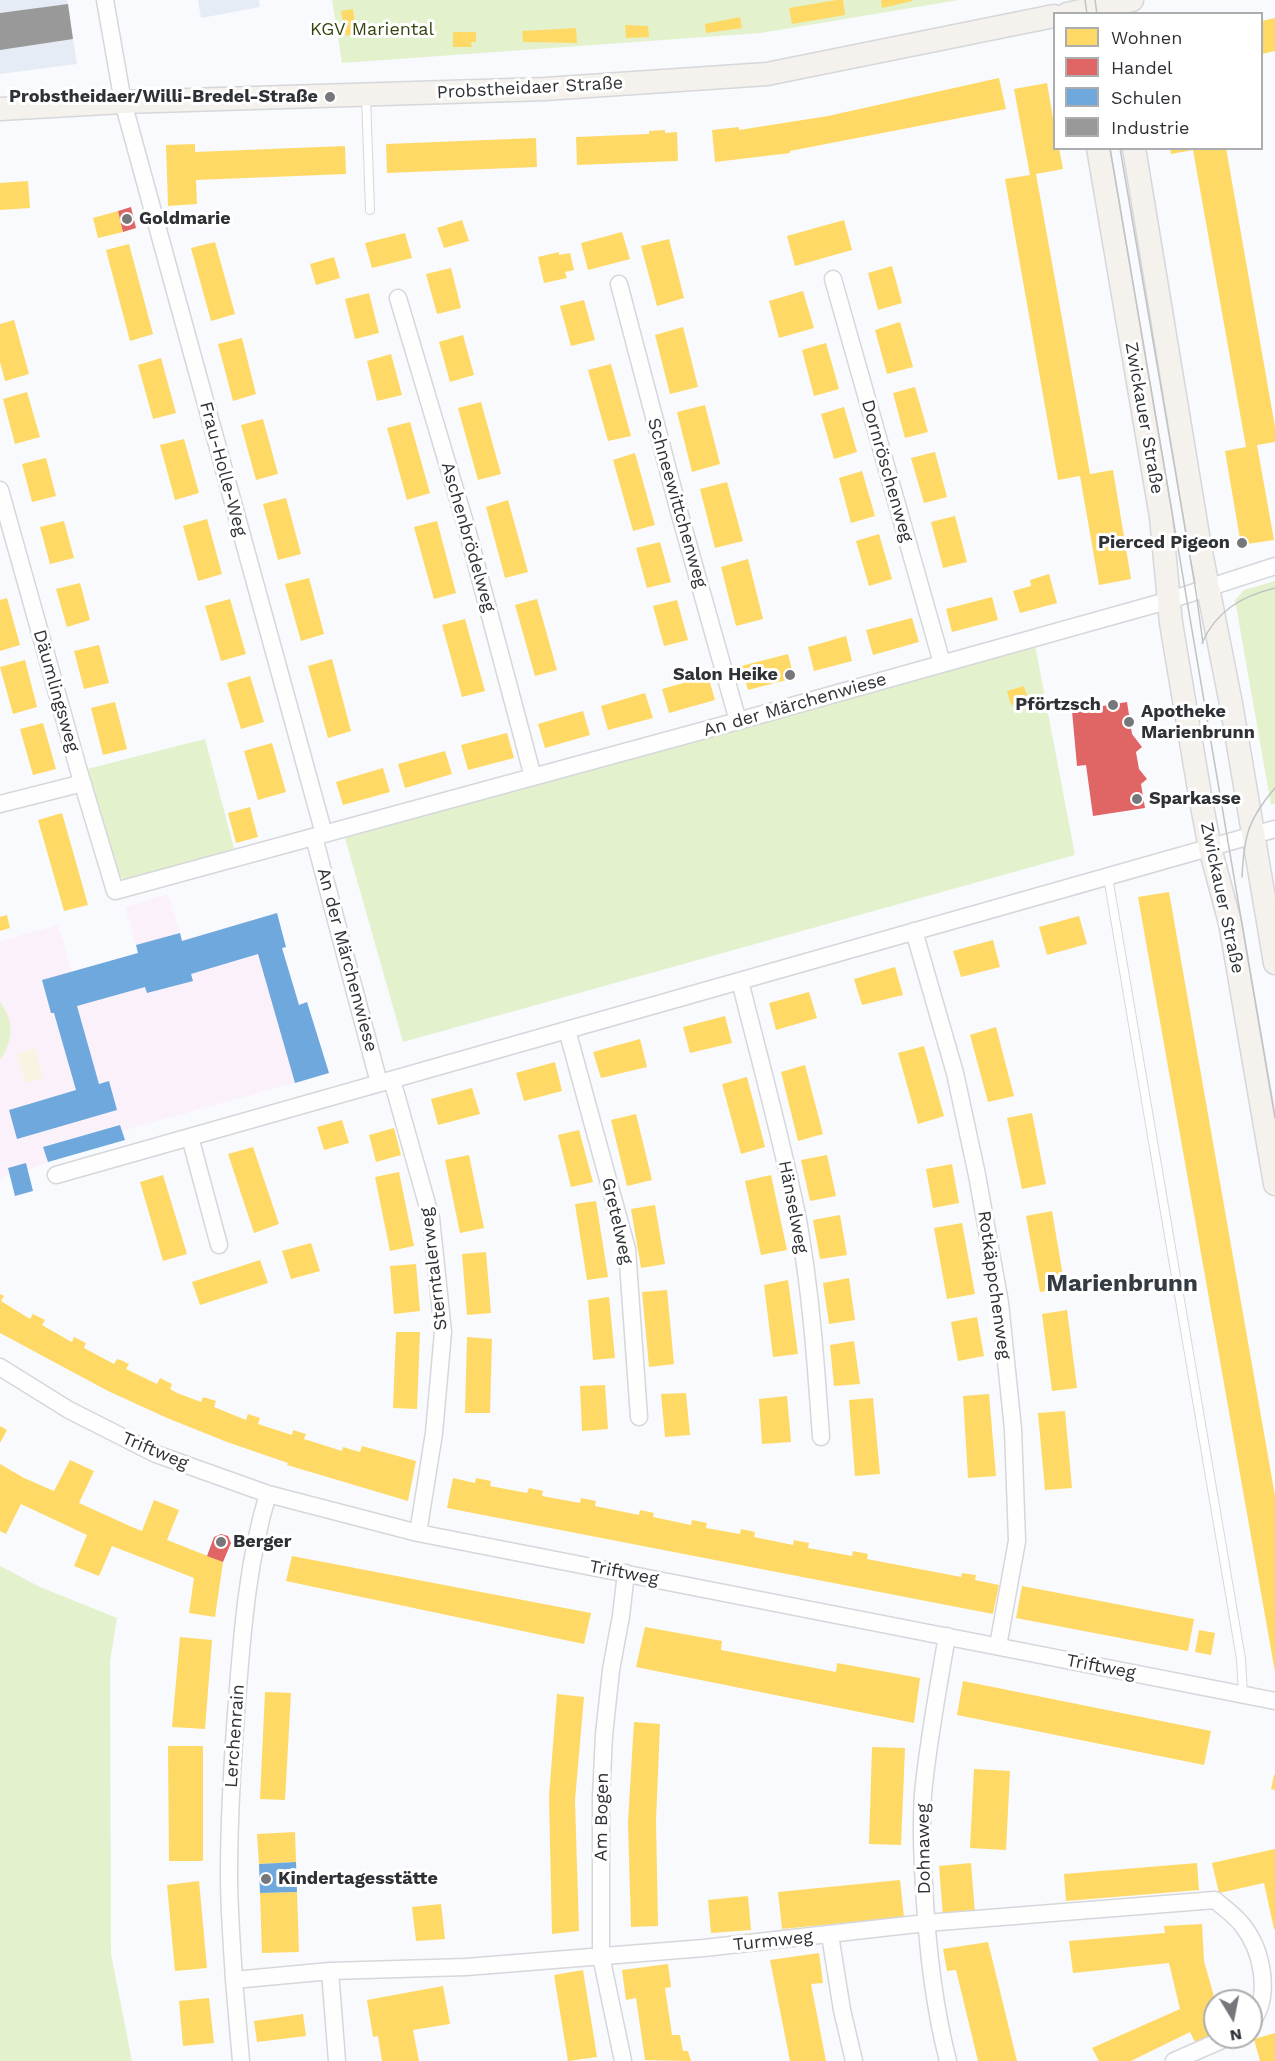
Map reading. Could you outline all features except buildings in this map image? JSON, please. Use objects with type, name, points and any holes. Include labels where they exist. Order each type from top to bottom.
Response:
[{"type":"main road","points":[[1074,12],[1132,0]]},
{"type":"main road","name":"Probstheidaer Straße","points":[[0,109],[123,102],[545,89],[767,74],[1053,16]]},
{"type":"main road","name":"Zwickauer Straße","points":[[1098,150],[1161,517],[1173,632],[1210,848],[1230,923],[1275,1184]]},
{"type":"main road","name":"Zwickauer Straße","points":[[1134,150],[1208,588],[1265,832],[1275,963]]},
{"type":"street","name":"Frau-Holle-Weg","points":[[105,0],[123,102],[319,836]]},
{"type":"street","name":"Dornröschenweg","points":[[833,279],[942,663]]},
{"type":"street","name":"Schneewittchenweg","points":[[619,284],[678,508],[738,721]]},
{"type":"street","name":"Aschenbrödelweg","points":[[398,298],[466,526],[533,777]]},
{"type":"street","name":"Däumlingsweg","points":[[0,490],[115,891]]},
{"type":"street","name":"An der Märchenwiese","points":[[115,891],[1170,600],[1275,566]]},
{"type":"street","points":[[0,804],[83,783]]},
{"type":"street","points":[[56,1175],[1265,832]]},
{"type":"street","name":"An der Märchenwiese","points":[[319,836],[386,1081]]},
{"type":"street","name":"Rotkäppchenweg","points":[[914,931],[955,1073],[977,1175],[1000,1303],[1013,1430],[1017,1541],[998,1646]]},
{"type":"street","name":"Hänselweg","points":[[740,981],[777,1123],[798,1222],[814,1334],[821,1437]]},
{"type":"street","name":"Gretelweg","points":[[567,1030],[627,1249],[639,1417]]},
{"type":"street","name":"Sterntalerweg","points":[[386,1081],[431,1218],[443,1332],[434,1433],[418,1533]]},
{"type":"street","points":[[190,1137],[219,1245]]},
{"type":"street","name":"Triftweg","points":[[0,1367],[69,1410],[156,1454],[268,1494],[418,1533],[1275,1701]]},
{"type":"street","name":"Lerchenrain","points":[[241,2061],[229,1876],[232,1772],[247,1597],[261,1517],[268,1494]]},
{"type":"street","name":"Am Bogen","points":[[623,2061],[601,1956],[601,1797],[604,1735],[611,1670],[626,1573]]},
{"type":"street","name":"Dohnaweg","points":[[947,1636],[929,1744],[923,1797],[922,1848],[926,1923],[937,2018],[948,2061]]},
{"type":"street","name":"Turmweg","points":[[330,1971],[466,1967],[712,1947],[926,1923],[1215,1900],[1242,1924],[1268,1959]]},
{"type":"street","points":[[830,1935],[842,2010],[854,2061]]},
{"type":"street","points":[[1262,1989],[1268,1959]]},
{"type":"street","points":[[234,1980],[330,1971],[337,2061]]},
{"type":"street","points":[[1174,2061],[1203,2048]]},
{"type":"lane","points":[[366,96],[370,210]]},
{"type":"lane","points":[[1108,877],[1239,1648],[1244,1695]]},
{"type":"shaded area","points":[[0,0],[67,0],[77,64],[0,74]]},
{"type":"shaded area","points":[[198,0],[259,0],[260,7],[201,18]]},
{"type":"shaded area","points":[[168,894],[182,940],[277,913],[286,947],[282,948],[299,1004],[307,1002],[329,1073],[122,1131],[120,1125],[44,1146],[48,1162],[0,1179],[0,941],[58,925],[72,972],[138,953],[125,907]]},
{"type":"green space","name":"KGV Mariental","points":[[332,0],[959,0],[761,33],[342,63]]},
{"type":"green space","points":[[1275,581],[1275,804],[1271,805],[1235,600],[1244,590]]},
{"type":"green space","points":[[1035,645],[1075,855],[403,1042],[345,838]]},
{"type":"green space","points":[[205,739],[235,852],[127,881],[119,876],[87,769]]},
{"type":"green space","points":[[0,1002],[8,1016],[10,1038],[0,1060]]},
{"type":"green space","points":[[0,1566],[40,1587],[117,1618],[110,1661],[111,1954],[132,2061],[0,2061]]},
{"type":"sand","points":[[35,1048],[43,1078],[25,1083],[17,1054]]},
{"type":"tram line","points":[[1085,0],[1087,12]]},
{"type":"tram line","points":[[1095,0],[1097,12]]},
{"type":"tram line","points":[[1110,150],[1275,1118]]},
{"type":"tram line","points":[[1120,150],[1203,643]]},
{"type":"tram line","points":[[1202,643],[1215,622],[1231,606],[1252,595],[1275,588]]},
{"type":"tram line","points":[[1242,877],[1244,850],[1249,829],[1259,809],[1275,788]]},
{"type":"place","name":"Probstheidaer/Willi-Bredel-Straße","points":[[330,97]]},
{"type":"place","name":"Goldmarie","points":[[127,219]]},
{"type":"place","name":"Pierced Pigeon","points":[[1242,543]]},
{"type":"place","name":"Salon Heike","points":[[790,675]]},
{"type":"place","name":"Pförtzsch","points":[[1113,705]]},
{"type":"place","name":"Apotheke Marienbrunn","points":[[1129,722]]},
{"type":"place","name":"Sparkasse","points":[[1137,799]]},
{"type":"place","name":"Berger","points":[[221,1542]]},
{"type":"place","name":"Kindertagesstätte","points":[[266,1879]]},
{"type":"district","name":"Marienbrunn","points":[[1122,1284]]}]
